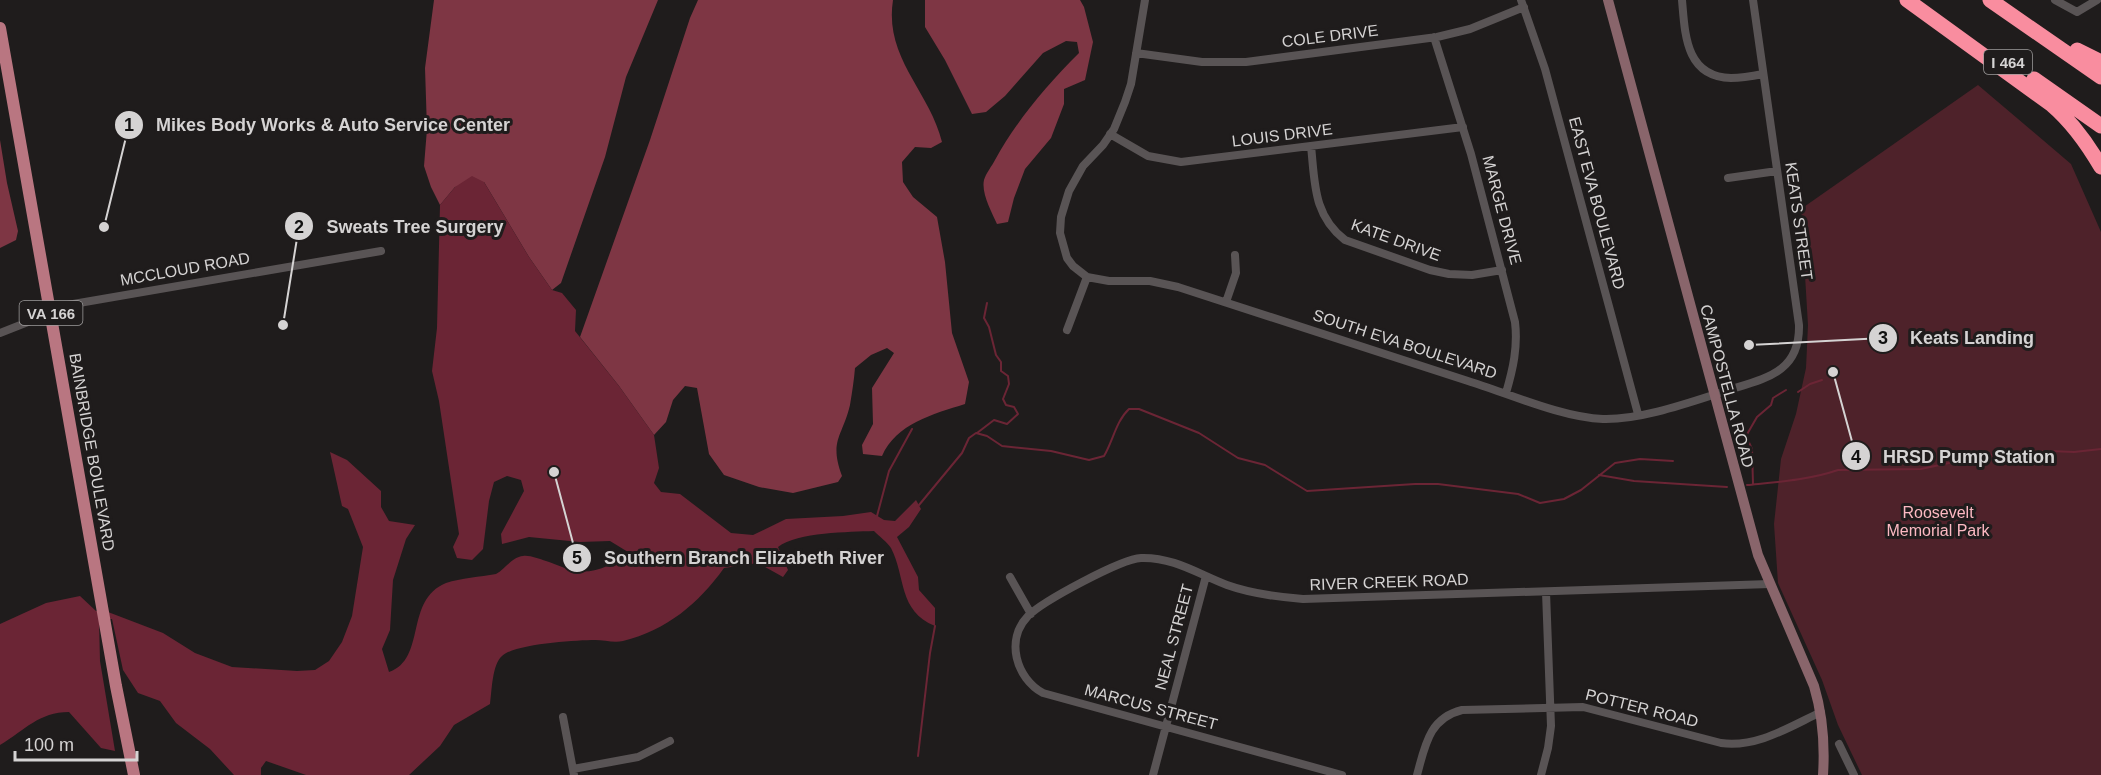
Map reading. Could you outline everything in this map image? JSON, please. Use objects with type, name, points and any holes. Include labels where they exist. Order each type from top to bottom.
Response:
[{"type":"highway","points":[[1907,0],[2069,119],[2101,167]]},
{"type":"highway","name":"I 464","points":[[1913,0],[2012,64],[2101,126]]},
{"type":"highway","points":[[1991,0],[2101,62]]},
{"type":"highway","name":"I 464","points":[[1991,0],[2101,77]]},
{"type":"main road","name":"CAMPOSTELLA ROAD","points":[[1608,0],[1758,555],[1814,686],[1821,712],[1824,743],[1823,775]]},
{"type":"main road","name":"BAINBRIDGE BOULEVARD","points":[[0,28],[134,775]]},
{"type":"street","points":[[1067,330],[1087,277],[1067,258],[1060,233],[1061,216],[1075,179],[1110,134],[1125,102],[1145,0]]},
{"type":"street","points":[[1682,0],[1686,43],[1693,58],[1705,70],[1728,78],[1764,74]]},
{"type":"street","name":"KEATS STREET","points":[[1714,395],[1775,375],[1788,363],[1798,342],[1799,325],[1753,0]]},
{"type":"street","points":[[2055,0],[2077,12],[2097,0]]},
{"type":"street","name":"COLE DRIVE","points":[[1136,53],[1202,62],[1246,62],[1434,37],[1470,29],[1523,3]]},
{"type":"street","name":"EAST EVA BOULEVARD","points":[[1523,3],[1548,80],[1638,414]]},
{"type":"street","name":"MARGE DRIVE","points":[[1434,37],[1463,127],[1511,304],[1516,333],[1513,371],[1506,393]]},
{"type":"street","name":"LOUIS DRIVE","points":[[1110,134],[1148,156],[1181,162],[1463,127]]},
{"type":"street","name":"KATE DRIVE","points":[[1311,147],[1321,211],[1335,232],[1345,240],[1430,270],[1449,274],[1472,275],[1502,270]]},
{"type":"street","points":[[1728,178],[1777,171]]},
{"type":"street","name":"MCCLOUD ROAD","points":[[0,333],[38,318],[50,308],[381,251]]},
{"type":"street","points":[[1226,302],[1236,273],[1234,255]]},
{"type":"street","name":"SOUTH EVA BOULEVARD","points":[[1087,277],[1096,280],[1164,283],[1584,417],[1618,419],[1714,395]]},
{"type":"street","name":"RIVER CREEK ROAD","points":[[1030,614],[1116,565],[1141,558],[1172,561],[1206,576],[1259,594],[1303,599],[1770,584]]},
{"type":"street","name":"NEAL STREET","points":[[1153,775],[1206,576]]},
{"type":"street","points":[[1010,577],[1030,614]]},
{"type":"street","points":[[1541,775],[1551,726],[1546,592]]},
{"type":"street","name":"MARCUS STREET","points":[[1030,614],[1019,631],[1015,647],[1016,659],[1022,673],[1037,690],[1342,775]]},
{"type":"street","name":"POTTER ROAD","points":[[1417,775],[1429,733],[1449,714],[1462,710],[1550,706],[1583,707],[1734,745],[1760,740],[1821,712]]},
{"type":"street","points":[[563,717],[574,772],[638,757],[670,741]]},
{"type":"street","points":[[1839,744],[1854,775]]},
{"type":"green space","name":"Roosevelt Memorial Park","points":[[1978,85],[2071,164],[2101,232],[2101,775],[1862,775],[1838,725],[1822,680],[1778,583],[1774,524],[1781,459],[1796,414],[1806,368],[1808,325],[1801,209]]},
{"type":"shaded area","points":[[434,0],[658,0],[626,77],[605,157],[561,283],[552,290],[529,257],[484,182],[455,187],[440,205],[431,187],[424,166],[427,129],[425,68]]},
{"type":"shaded area","points":[[698,0],[893,0],[892,21],[901,57],[928,106],[942,142],[931,148],[915,147],[902,162],[903,182],[913,197],[937,217],[945,262],[952,333],[969,382],[965,404],[928,416],[906,428],[888,445],[882,456],[863,454],[862,445],[873,424],[872,388],[894,353],[887,348],[871,355],[855,368],[850,405],[837,446],[838,464],[842,476],[838,482],[793,493],[759,487],[724,475],[709,454],[697,388],[685,386],[673,400],[666,422],[654,435],[580,337]]},
{"type":"shaded area","points":[[925,0],[1080,0],[1084,7],[1093,42],[1085,80],[1064,89],[1064,104],[1051,138],[1025,169],[1008,222],[997,224],[985,197],[983,185],[985,177],[1023,117],[1044,90],[1079,53],[1077,42],[1066,41],[1043,53],[1005,96],[986,112],[972,114],[945,60],[925,27]]},
{"type":"shaded area","points":[[0,140],[18,231],[16,240],[0,248]]},
{"type":"shaded area","points":[[472,176],[484,182],[529,257],[552,290],[562,293],[576,310],[575,331],[654,435],[659,468],[654,483],[661,492],[680,494],[731,533],[753,535],[786,519],[871,512],[884,520],[895,521],[916,500],[921,509],[909,527],[897,537],[918,577],[919,590],[935,608],[935,626],[923,620],[915,612],[905,592],[891,548],[874,531],[798,538],[778,547],[788,570],[783,577],[758,563],[724,568],[703,593],[680,614],[654,630],[639,636],[620,642],[586,640],[546,644],[519,648],[502,656],[496,665],[490,704],[454,725],[440,746],[409,775],[306,775],[266,761],[261,768],[261,775],[234,775],[210,749],[176,723],[160,701],[138,693],[123,670],[112,619],[99,620],[100,661],[115,751],[101,748],[69,712],[41,718],[0,745],[0,624],[46,603],[80,596],[96,611],[108,612],[163,633],[195,653],[232,667],[315,670],[329,661],[342,642],[352,616],[363,547],[348,509],[342,506],[330,452],[347,460],[381,491],[381,507],[389,521],[415,525],[406,539],[393,580],[390,630],[382,649],[389,672],[401,665],[408,655],[425,602],[433,591],[446,583],[496,574],[515,559],[523,556],[534,557],[584,572],[604,567],[628,552],[610,541],[580,542],[529,537],[502,544],[501,534],[524,491],[521,480],[507,476],[494,482],[489,501],[483,549],[472,560],[457,558],[453,547],[459,534],[439,401],[432,371],[437,328],[440,205],[455,187]]},
{"type":"waterway","points":[[977,433],[994,420],[1007,424],[1018,414],[1014,407],[1006,405],[1003,399],[1009,384],[1008,376],[1001,371],[1001,362],[996,355],[989,327],[984,318],[987,303]]},
{"type":"waterway","points":[[1798,392],[1822,380]]},
{"type":"waterway","points":[[1753,484],[1752,449],[1746,436],[1757,417],[1771,405],[1773,398],[1786,390]]},
{"type":"waterway","points":[[919,505],[962,453],[969,438],[976,433],[987,436],[1002,446],[1051,451],[1089,460],[1104,456],[1121,419],[1129,409],[1139,409],[1199,433],[1238,458],[1265,465],[1307,491],[1438,484],[1518,494],[1540,503],[1564,499],[1581,490],[1615,463],[1640,459],[1673,461]]},
{"type":"waterway","points":[[877,516],[889,471],[912,429]]},
{"type":"waterway","points":[[1747,485],[1781,482],[1838,470],[1921,469],[1986,455],[2101,449]]},
{"type":"waterway","points":[[1599,475],[1634,481],[1727,487]]},
{"type":"waterway","points":[[918,756],[935,626]]},
{"type":"place","name":"Mikes Body Works & Auto Service Center","points":[[104,227]]},
{"type":"place","name":"Sweats Tree Surgery","points":[[283,325]]},
{"type":"place","name":"Keats Landing","points":[[1749,345]]},
{"type":"place","name":"HRSD Pump Station","points":[[1833,372]]},
{"type":"place","name":"Southern Branch Elizabeth River","points":[[554,472]]}]
